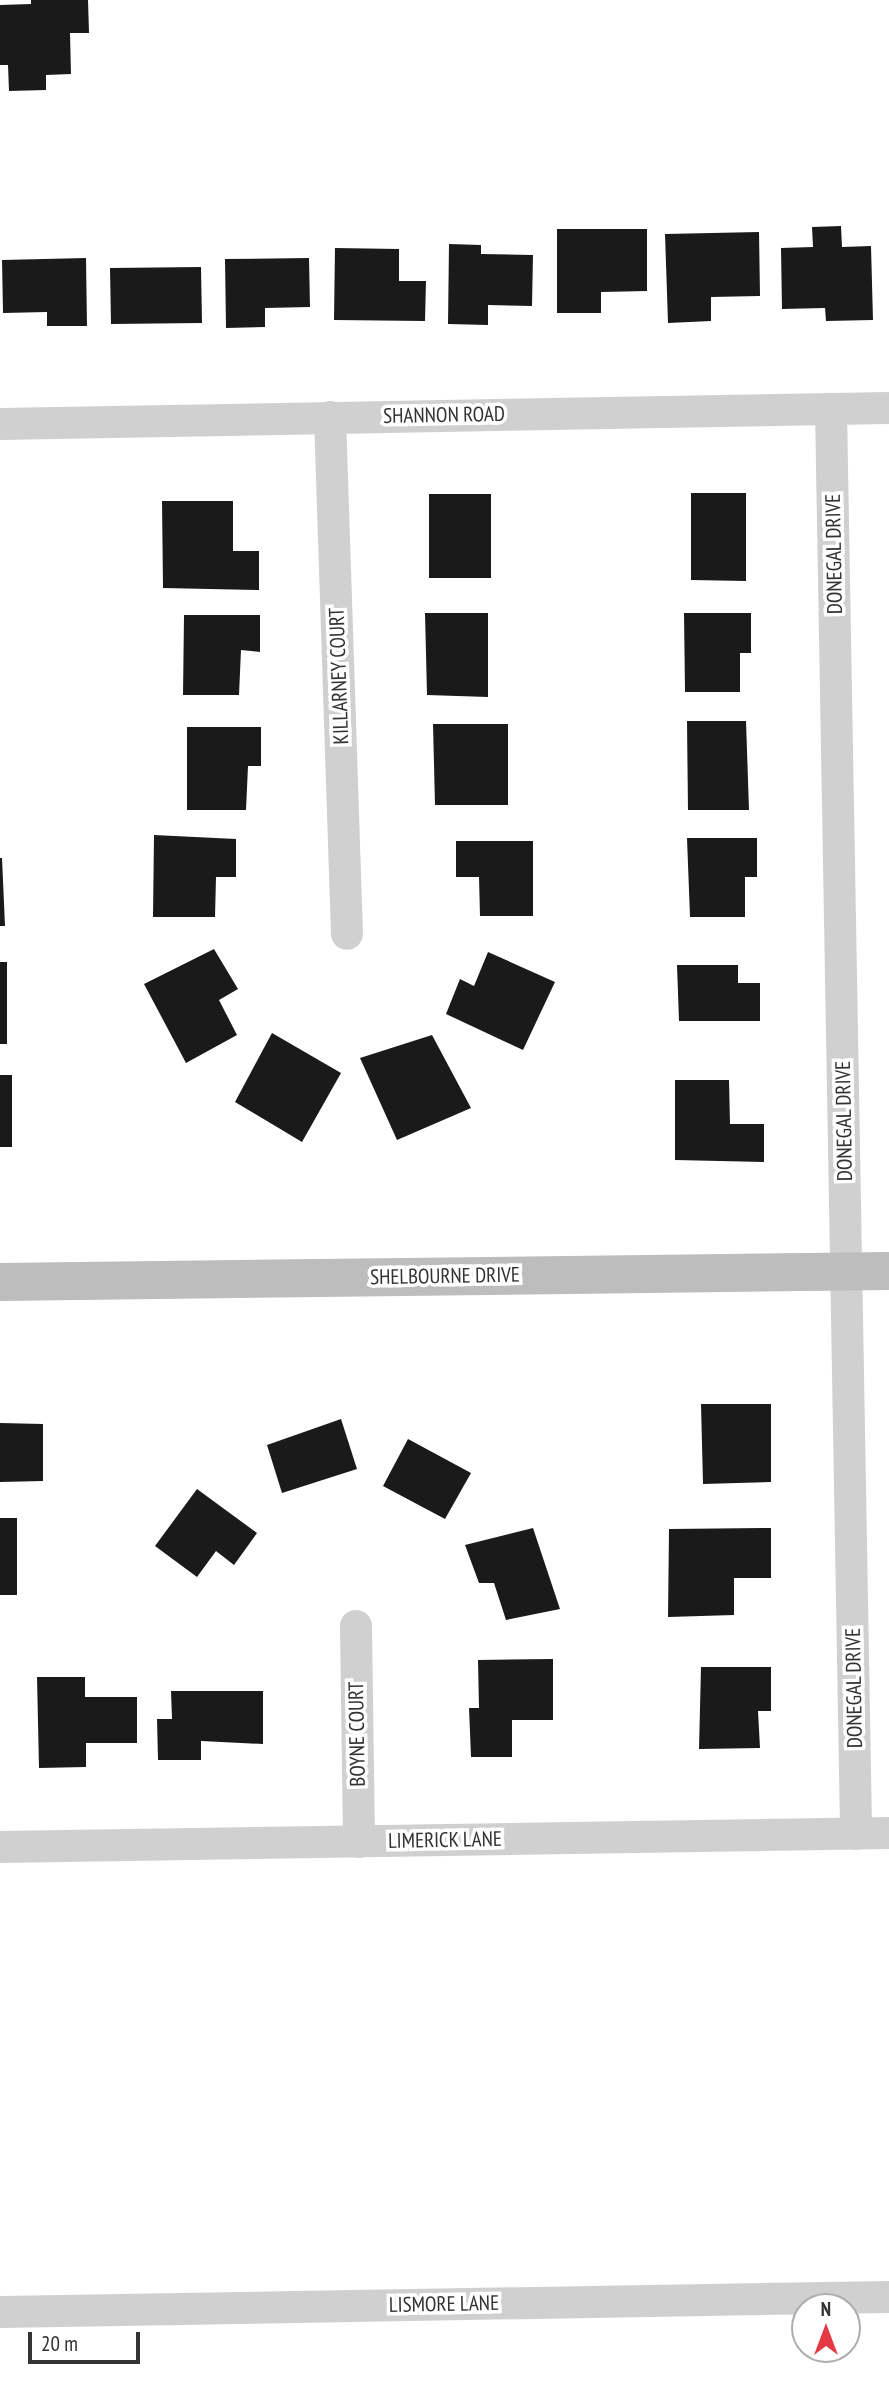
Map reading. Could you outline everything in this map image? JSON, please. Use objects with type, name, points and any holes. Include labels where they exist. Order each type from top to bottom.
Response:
[{"type":"main road","name":"SHELBOURNE DRIVE","points":[[0,1282],[889,1271]]},
{"type":"street","name":"DONEGAL DRIVE","points":[[831,408],[856,1834]]},
{"type":"street","name":"SHANNON ROAD","points":[[0,424],[889,408]]},
{"type":"street","name":"KILLARNEY COURT","points":[[330,417],[347,934]]},
{"type":"street","name":"BOYNE COURT","points":[[355,1626],[359,1842]]},
{"type":"street","name":"LIMERICK LANE","points":[[0,1847],[889,1833]]},
{"type":"street","name":"LISMORE LANE","points":[[0,2312],[889,2297]]},
{"type":"building","points":[[31,0],[88,0],[89,33],[70,33],[71,74],[46,75],[46,90],[9,91],[8,65],[0,65],[0,5],[31,4]]},
{"type":"building","points":[[841,226],[842,247],[871,246],[873,320],[826,321],[825,308],[782,309],[781,248],[813,247],[812,227]]},
{"type":"building","points":[[557,229],[647,229],[647,291],[601,292],[601,313],[557,313]]},
{"type":"building","points":[[759,232],[760,296],[711,297],[711,321],[668,323],[665,234]]},
{"type":"building","points":[[449,244],[481,245],[481,254],[533,255],[532,306],[488,305],[488,325],[448,324]]},
{"type":"building","points":[[335,248],[399,249],[399,281],[426,281],[425,321],[334,320]]},
{"type":"building","points":[[86,258],[87,326],[47,326],[47,312],[3,313],[2,260]]},
{"type":"building","points":[[309,258],[310,307],[265,308],[265,327],[226,328],[225,259]]},
{"type":"building","points":[[201,267],[202,323],[111,324],[110,268]]},
{"type":"building","points":[[691,493],[746,493],[746,581],[691,580]]},
{"type":"building","points":[[429,494],[491,494],[491,578],[429,578]]},
{"type":"building","points":[[162,501],[233,501],[233,551],[259,551],[259,590],[163,588]]},
{"type":"building","points":[[425,613],[488,613],[488,697],[427,695]]},
{"type":"building","points":[[684,613],[751,613],[751,653],[740,653],[740,692],[685,692]]},
{"type":"building","points":[[184,615],[260,615],[260,652],[241,650],[239,695],[183,695]]},
{"type":"building","points":[[687,721],[746,721],[749,810],[688,810]]},
{"type":"building","points":[[433,724],[508,724],[508,805],[435,805]]},
{"type":"building","points":[[187,727],[261,727],[261,766],[248,766],[246,810],[187,810]]},
{"type":"building","points":[[154,835],[236,839],[236,877],[216,877],[215,917],[153,917]]},
{"type":"building","points":[[687,838],[757,838],[757,877],[745,877],[745,917],[690,917]]},
{"type":"building","points":[[456,841],[533,841],[533,916],[480,916],[479,877],[456,877]]},
{"type":"building","points":[[2,858],[5,926],[0,926]]},
{"type":"building","points":[[214,949],[238,989],[219,1000],[237,1035],[186,1063],[144,984]]},
{"type":"building","points":[[488,952],[555,982],[523,1050],[446,1014],[460,979],[474,986]]},
{"type":"building","points":[[0,962],[7,962],[7,1044],[0,1044]]},
{"type":"building","points":[[677,965],[738,965],[738,983],[760,983],[760,1021],[679,1021]]},
{"type":"building","points":[[272,1033],[341,1073],[302,1142],[235,1102]]},
{"type":"building","points":[[432,1035],[471,1108],[397,1140],[360,1058]]},
{"type":"building","points":[[0,1075],[12,1075],[12,1147],[0,1147]]},
{"type":"building","points":[[675,1080],[729,1080],[730,1124],[764,1124],[764,1162],[675,1160]]},
{"type":"building","points":[[701,1404],[771,1404],[771,1482],[703,1484]]},
{"type":"building","points":[[341,1419],[357,1469],[282,1493],[267,1445]]},
{"type":"building","points":[[0,1423],[43,1424],[43,1481],[0,1482]]},
{"type":"building","points":[[408,1439],[471,1473],[445,1519],[383,1486]]},
{"type":"building","points":[[197,1489],[257,1533],[234,1565],[216,1551],[197,1577],[155,1546]]},
{"type":"building","points":[[0,1518],[17,1518],[17,1595],[0,1595]]},
{"type":"building","points":[[533,1528],[560,1609],[506,1620],[494,1583],[479,1583],[465,1545]]},
{"type":"building","points":[[771,1528],[771,1578],[734,1578],[734,1615],[668,1617],[669,1529]]},
{"type":"building","points":[[553,1659],[553,1720],[512,1720],[512,1757],[471,1757],[469,1708],[479,1708],[478,1660]]},
{"type":"building","points":[[701,1667],[771,1667],[771,1711],[758,1711],[760,1748],[699,1749]]},
{"type":"building","points":[[37,1677],[85,1677],[85,1697],[137,1697],[137,1743],[86,1743],[86,1767],[39,1768]]},
{"type":"building","points":[[171,1691],[263,1691],[263,1744],[201,1741],[201,1760],[158,1760],[157,1719],[172,1719]]}]
